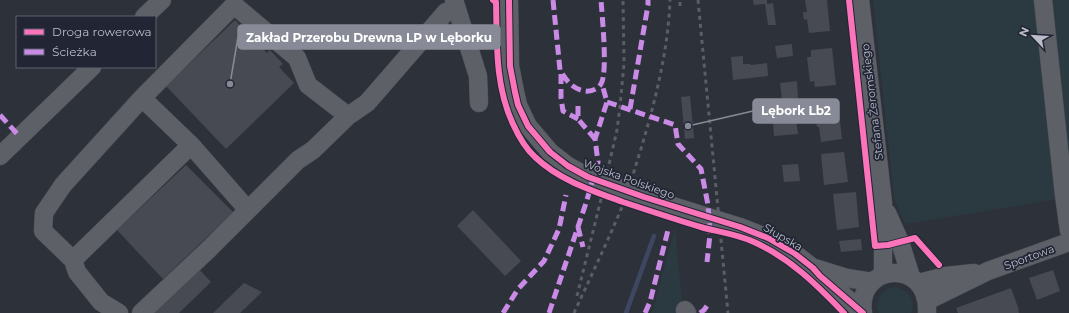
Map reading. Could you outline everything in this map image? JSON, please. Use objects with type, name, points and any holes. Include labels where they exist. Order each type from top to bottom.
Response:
[{"type":"street","points":[[145,16],[162,0]]},
{"type":"street","name":"Wojska Polskiego","points":[[509,0],[510,66],[513,84],[523,116],[528,126],[539,140],[550,152],[577,172],[644,197],[678,207]]},
{"type":"street","name":"Stefana Żeromskiego","points":[[860,0],[883,203],[878,279]]},
{"type":"street","points":[[1043,0],[1069,231]]},
{"type":"street","points":[[141,313],[209,249],[298,160],[313,150],[348,116],[367,102],[446,12],[455,4],[478,76],[479,103]]},
{"type":"street","points":[[119,313],[101,302],[77,272],[73,260],[43,231],[44,212],[63,185],[142,98],[234,5],[297,58],[308,85],[348,116]]},
{"type":"street","points":[[0,156],[91,68]]},
{"type":"street","points":[[142,98],[191,145],[248,210]]},
{"type":"street","points":[[73,260],[191,145]]},
{"type":"street","name":"Stefana Żeromskiego","points":[[883,203],[915,280],[926,295],[927,307]]},
{"type":"street","name":"Słupska","points":[[678,207],[755,232],[794,253],[863,312]]},
{"type":"street","name":"Sportowa","points":[[927,307],[988,271],[1069,242]]},
{"type":"street","name":"Słupska","points":[[813,268],[822,269],[847,278],[878,279],[891,273],[902,273],[915,280]]},
{"type":"street","name":"Sportowa","points":[[915,280],[988,271]]},
{"type":"street","points":[[863,312],[862,301],[866,291],[878,279]]},
{"type":"shaded area","points":[[873,0],[1069,0],[1069,197],[905,224],[894,198]]},
{"type":"shaded area","points":[[675,227],[683,313],[651,313],[653,310]]},
{"type":"shaded area","points":[[893,287],[903,290],[910,295],[913,303],[911,313],[879,313],[877,304],[880,297],[885,291]]},
{"type":"building","points":[[753,0],[767,0],[767,4],[773,3],[776,25],[768,25],[765,4],[754,5]]},
{"type":"building","points":[[805,0],[827,0],[830,31],[809,33],[807,19],[804,20],[803,12],[807,12]]},
{"type":"building","points":[[235,20],[267,53],[270,50],[283,64],[279,67],[294,83],[226,149],[166,86]]},
{"type":"building","points":[[792,44],[793,56],[777,58],[775,46]]},
{"type":"building","points":[[832,48],[836,85],[815,87],[814,81],[810,82],[807,57],[811,57],[811,50]]},
{"type":"building","points":[[743,56],[743,64],[751,65],[767,63],[768,76],[733,80],[731,57]]},
{"type":"building","points":[[797,81],[798,98],[782,100],[780,83]]},
{"type":"building","points":[[690,96],[694,138],[685,139],[681,97]]},
{"type":"building","points":[[838,102],[842,139],[821,142],[819,127],[817,127],[816,120],[818,119],[817,105]]},
{"type":"building","points":[[796,118],[798,134],[774,136],[773,120]]},
{"type":"building","points":[[844,152],[848,182],[824,185],[821,154]]},
{"type":"building","points":[[798,164],[800,181],[784,182],[782,165]]},
{"type":"building","points":[[186,165],[233,212],[163,279],[117,230]]},
{"type":"building","points":[[856,192],[859,227],[837,230],[833,194]]},
{"type":"building","points":[[473,210],[521,261],[505,276],[457,226]]},
{"type":"building","points":[[861,239],[862,250],[841,252],[839,241]]},
{"type":"building","points":[[197,267],[211,282],[179,313],[150,313]]},
{"type":"building","points":[[1053,270],[1060,291],[1037,300],[1029,278]]},
{"type":"building","points":[[244,283],[262,292],[240,313],[213,313]]},
{"type":"building","points":[[1011,288],[1019,313],[958,313],[956,308]]},
{"type":"waterway","points":[[626,313],[654,236]]},
{"type":"railway","points":[[577,296],[617,130],[624,64],[623,0]]},
{"type":"railway","points":[[574,313],[622,207],[640,152],[651,114],[664,58],[670,0]]},
{"type":"railway","points":[[680,0],[680,6]]},
{"type":"railway","points":[[698,0],[728,313]]},
{"type":"marked path","points":[[553,0],[560,70],[573,86],[577,89],[587,91],[596,89],[601,84],[603,78],[604,44],[601,0]]},
{"type":"marked path","points":[[630,109],[648,0]]},
{"type":"marked path","points":[[561,74],[561,98],[563,111],[578,119]]},
{"type":"marked path","points":[[549,313],[586,203],[598,162],[595,139],[607,102],[602,84]]},
{"type":"marked path","points":[[607,102],[675,125],[678,144],[701,169],[708,205],[710,234],[707,262]]},
{"type":"marked path","points":[[578,106],[578,119],[595,139]]},
{"type":"marked path","points":[[0,115],[20,137]]},
{"type":"marked path","points":[[503,313],[518,289],[544,261],[559,229],[566,195]]},
{"type":"marked path","points":[[578,227],[583,247]]},
{"type":"marked path","points":[[645,313],[650,302],[668,230]]},
{"type":"marked path","points":[[700,313],[709,303]]},
{"type":"cycle path","points":[[493,0],[496,2],[497,49],[500,80],[507,110],[517,133],[525,146],[535,157],[555,172],[588,189],[684,222],[742,237],[767,248],[802,273],[824,292],[844,313]]},
{"type":"cycle path","points":[[509,0],[510,66],[518,105],[528,126],[550,152],[568,166],[588,177],[644,197],[740,227],[768,238],[794,253],[863,313]]},
{"type":"cycle path","points":[[849,0],[875,246],[888,245],[915,238],[939,265]]},
{"type":"place","name":"Zakład Przerobu Drewna LP w Lęborku","points":[[230,84]]},
{"type":"place","name":"Lębork Lb2","points":[[688,126]]}]
